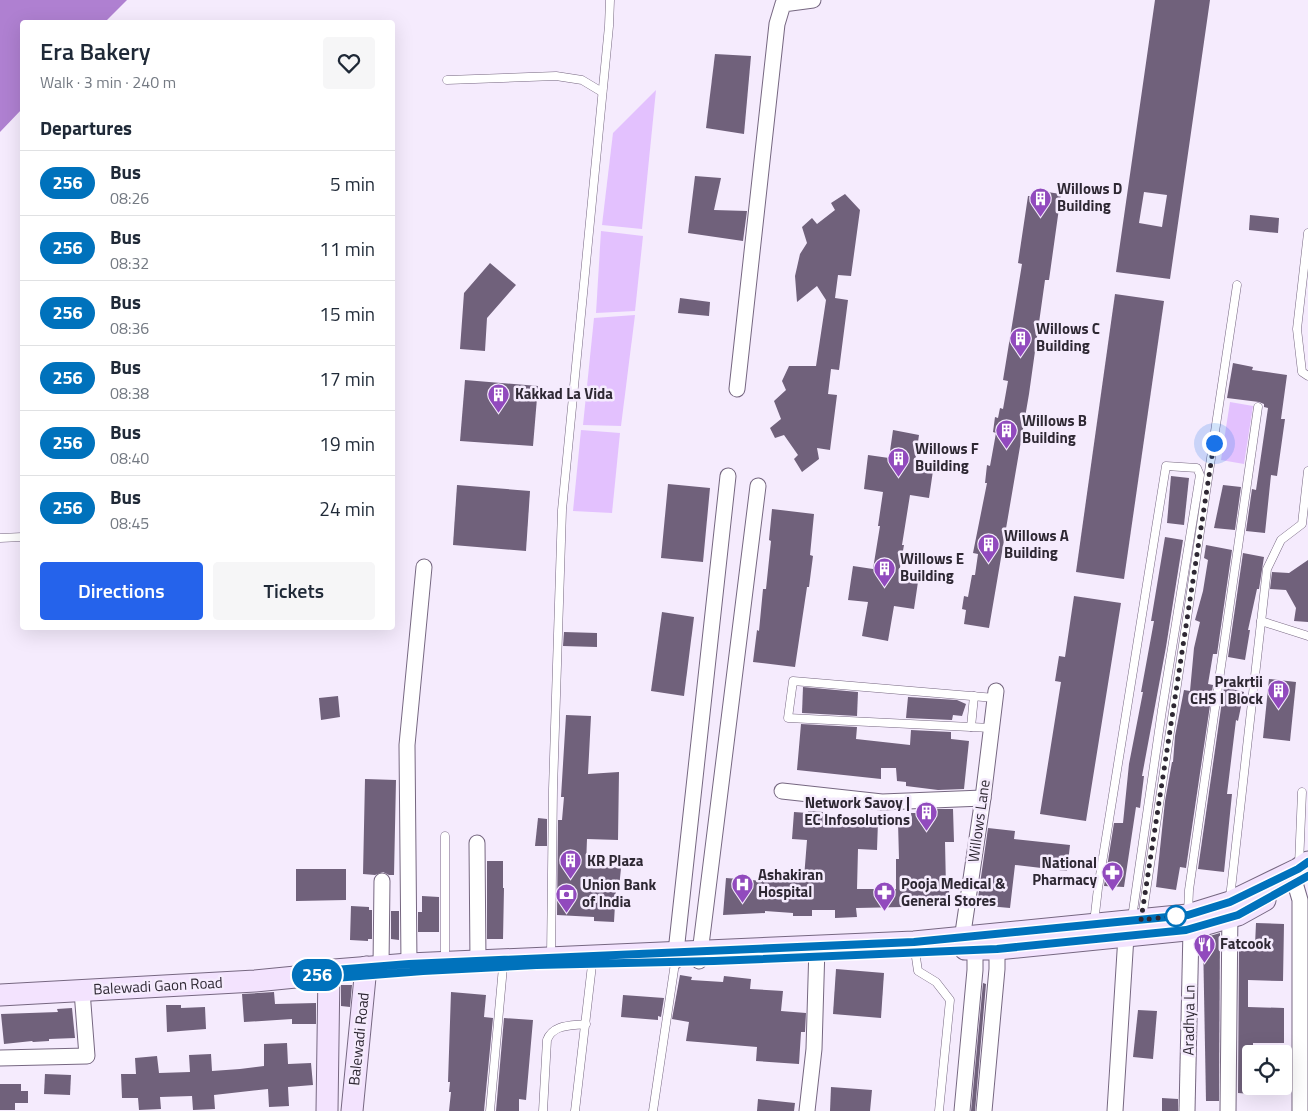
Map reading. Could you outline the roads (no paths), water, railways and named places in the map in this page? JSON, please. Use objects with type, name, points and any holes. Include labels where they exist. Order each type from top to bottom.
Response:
[{"type":"main road","name":"Balewadi Gaon Road","points":[[0,995],[255,981],[409,964],[676,958],[966,945],[1094,923],[1133,925],[1190,922],[1230,910],[1302,872]]},
{"type":"main road","name":"Balewadi Gaon Road","points":[[966,945],[997,949],[1133,925]]},
{"type":"main road","name":"Balewadi Gaon Road","points":[[371,969],[503,967],[551,962],[592,965],[676,958]]},
{"type":"main road","name":"Balewadi Road","points":[[352,1111],[358,1045],[371,969]]},
{"type":"main road","name":"Balewadi Road","points":[[325,974],[328,1044],[327,1111]]},
{"type":"main road","points":[[328,1044],[358,1045]]},
{"type":"street","points":[[737,389],[777,24],[783,4],[806,1]]},
{"type":"street","points":[[676,958],[728,476]]},
{"type":"street","points":[[699,957],[758,486]]},
{"type":"street","points":[[409,964],[407,760],[424,567]]},
{"type":"street","name":"Willows Lane","points":[[962,1111],[974,977],[966,945],[996,695]]},
{"type":"street","points":[[782,791],[882,802],[983,798]]},
{"type":"street","points":[[477,843],[478,962]]},
{"type":"street","points":[[1300,1111],[1300,900],[1302,872]]},
{"type":"street","points":[[371,969],[382,881]]},
{"type":"street","points":[[1228,1111],[1230,910]]},
{"type":"street","name":"Aradhya Ln","points":[[1187,1111],[1190,922]]},
{"type":"street","points":[[1115,1111],[1133,925]]},
{"type":"street","points":[[984,1111],[997,949]]},
{"type":"street","points":[[807,1111],[814,1049],[818,951]]},
{"type":"street","points":[[974,977],[996,979]]},
{"type":"street","points":[[0,1058],[87,1056],[82,990]]},
{"type":"lane","points":[[551,962],[554,769],[562,510],[610,0]]},
{"type":"lane","points":[[447,80],[556,76],[582,80],[602,92]]},
{"type":"lane","points":[[1308,233],[1297,329],[1302,372],[1308,376]]},
{"type":"lane","points":[[1133,925],[1238,285]]},
{"type":"lane","points":[[1190,922],[1190,890],[1258,407]]},
{"type":"lane","points":[[1094,923],[1166,466],[1197,468],[1200,475],[1162,710],[1133,925]]},
{"type":"lane","points":[[1230,910],[1267,569],[1281,540],[1302,524],[1308,471]]},
{"type":"lane","points":[[0,538],[20,537]]},
{"type":"lane","points":[[1261,621],[1308,636]]},
{"type":"lane","points":[[991,728],[788,718],[793,682],[974,696],[996,695]]},
{"type":"lane","points":[[970,727],[974,696]]},
{"type":"lane","points":[[1302,792],[1302,872]]},
{"type":"lane","points":[[445,836],[445,963]]},
{"type":"lane","points":[[915,947],[918,971],[936,982],[950,1000],[939,1111]]},
{"type":"lane","points":[[654,1111],[676,958]]},
{"type":"lane","points":[[575,1111],[592,965]]},
{"type":"lane","points":[[490,1111],[503,967]]},
{"type":"lane","points":[[543,1111],[547,1040],[556,1028],[586,1024]]},
{"type":"place","name":"Willows D Building","points":[[1041,217]]},
{"type":"place","name":"Willows C Building","points":[[1020,357]]},
{"type":"place","name":"Kakkad La Vida","points":[[499,413]]},
{"type":"place","name":"Willows B Building","points":[[1006,449]]},
{"type":"place","name":"Willows F Building","points":[[899,477]]},
{"type":"place","name":"Willows A Building","points":[[988,564]]},
{"type":"place","name":"Willows E Building","points":[[884,587]]},
{"type":"place","name":"Prakrtii CHS I Block","points":[[1279,710]]},
{"type":"place","name":"Network Savoy | EC Infosolutions","points":[[926,831]]},
{"type":"place","name":"KR Plaza","points":[[571,880]]},
{"type":"place","name":"National Pharmacy","points":[[1113,891]]},
{"type":"place","name":"Ashakiran Hospital","points":[[742,903]]},
{"type":"place","name":"Pooja Medical & General Stores","points":[[885,912]]},
{"type":"place","name":"Union Bank of India","points":[[566,913]]},
{"type":"place","name":"Fatcook","points":[[1204,963]]}]
